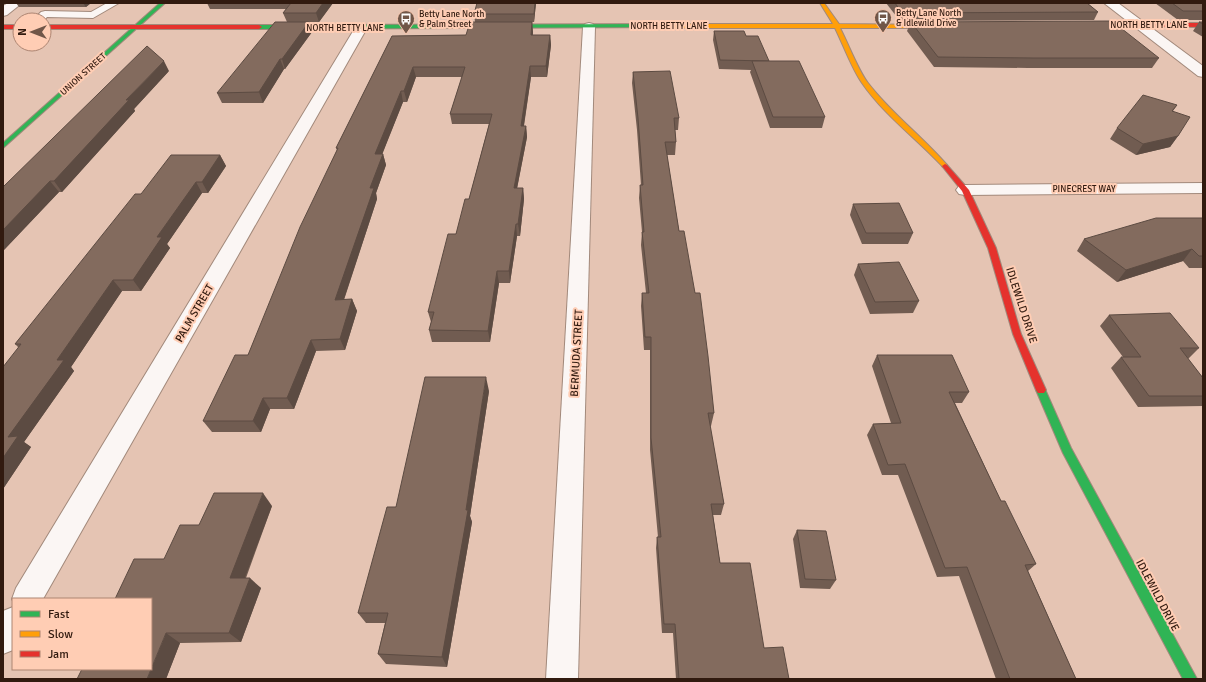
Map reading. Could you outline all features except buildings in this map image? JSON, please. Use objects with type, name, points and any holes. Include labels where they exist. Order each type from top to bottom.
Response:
[{"type":"street","points":[[3,12],[16,3]]},
{"type":"street","name":"UNION STREET","points":[[3,146],[163,3]]},
{"type":"street","name":"IDLEWILD DRIVE","points":[[822,3],[837,26],[864,82],[891,114],[927,146],[965,190],[992,248],[1017,334],[1067,450],[1190,679]]},
{"type":"street","points":[[1110,3],[1203,73]]},
{"type":"street","name":"NORTH BETTY LANE","points":[[1076,25],[1203,25]]},
{"type":"street","name":"NORTH BETTY LANE","points":[[52,27],[361,28],[948,26]]},
{"type":"street","name":"BERMUDA STREET","points":[[562,679],[589,27]]},
{"type":"street","name":"PALM STREET","points":[[28,598],[361,28]]},
{"type":"street","name":"PINECREST WAY","points":[[965,190],[1203,188]]},
{"type":"street","points":[[3,640],[12,624]]},
{"type":"lane","points":[[77,27],[93,15],[114,3]]},
{"type":"lane","points":[[52,14],[93,15]]},
{"type":"traffic: fast","points":[[3,146],[163,3]]},
{"type":"traffic: fast","points":[[259,27],[672,26]]},
{"type":"traffic: fast","points":[[1041,390],[1067,450],[1190,679]]},
{"type":"traffic: slow","points":[[822,3],[837,26],[864,82],[891,114],[927,146],[945,166]]},
{"type":"traffic: slow","points":[[672,26],[940,26]]},
{"type":"traffic: jam","points":[[1086,25],[1203,25]]},
{"type":"traffic: jam","points":[[3,27],[12,27]]},
{"type":"traffic: jam","points":[[52,27],[259,27]]},
{"type":"traffic: jam","points":[[945,166],[965,190],[992,248],[1017,334],[1041,390]]},
{"type":"place","name":"Betty Lane North & Idlewild Drive","points":[[883,33]]},
{"type":"place","name":"Betty Lane North & Palm Street","points":[[406,34]]}]
